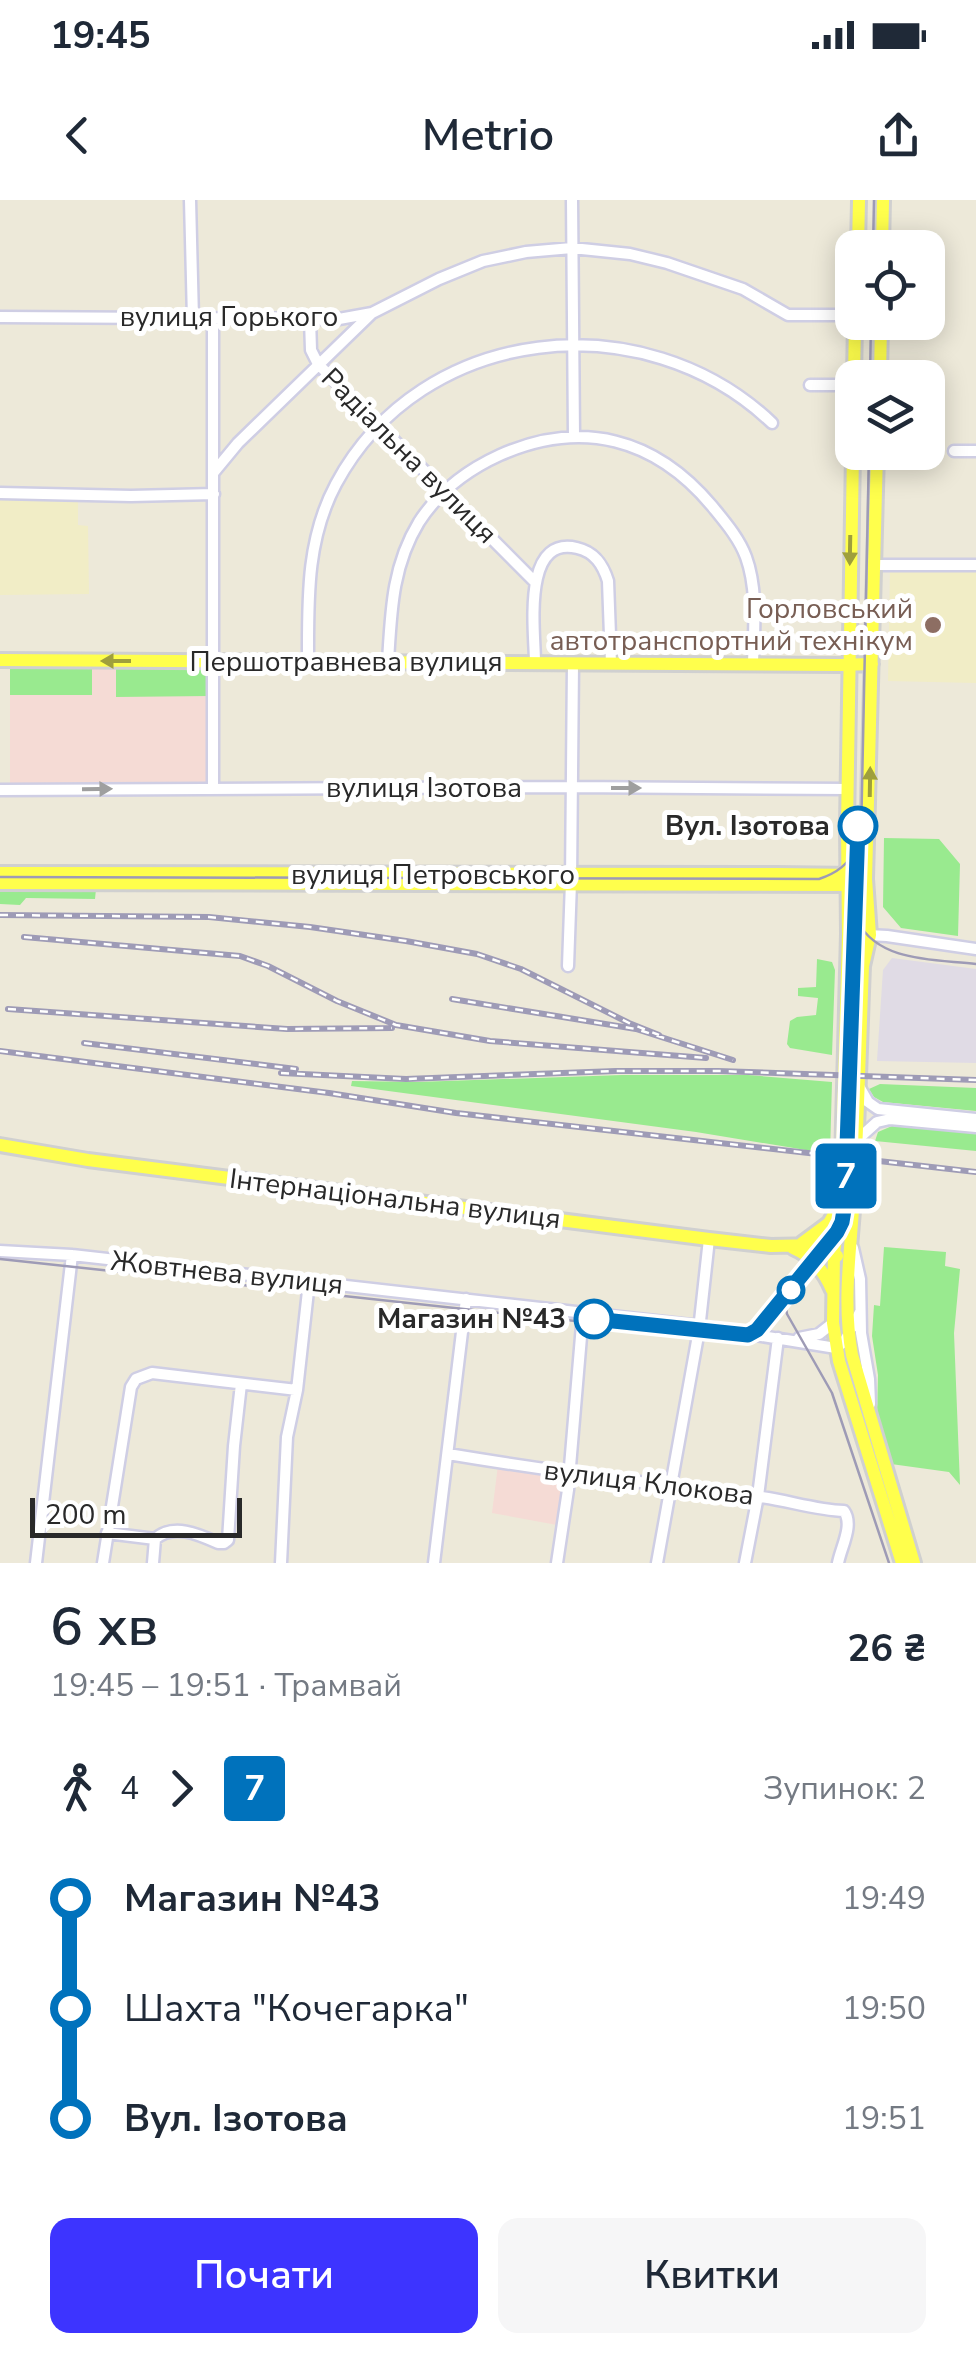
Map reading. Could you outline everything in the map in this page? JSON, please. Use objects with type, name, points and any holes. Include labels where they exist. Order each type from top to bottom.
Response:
[{"type":"main road","points":[[858,230],[859,200]]},
{"type":"main road","points":[[882,200],[882,230]]},
{"type":"main road","points":[[852,470],[848,934],[841,1201],[834,1252],[833,1322],[845,1380],[902,1563]]},
{"type":"main road","points":[[877,470],[866,879],[869,940],[862,966],[857,1140],[847,1276],[848,1332],[914,1563]]},
{"type":"main road","name":"Першотравнева вулиця","points":[[0,660],[872,664]]},
{"type":"main road","name":"вулиця Петровського","points":[[0,874],[866,879]]},
{"type":"main road","name":"вулиця Петровського","points":[[0,883],[571,880]]},
{"type":"main road","name":"Інтернаціональна вулиця","points":[[0,1145],[88,1160],[708,1239],[790,1247],[818,1245],[834,1252]]},
{"type":"main road","points":[[790,1247],[820,1231],[841,1201]]},
{"type":"main road","points":[[808,1255],[824,1257],[842,1247],[850,1236]]},
{"type":"main road","name":"Інтернаціональна вулиця","points":[[790,1247],[808,1255]]},
{"type":"main road","points":[[834,1252],[847,1276]]},
{"type":"main road","points":[[808,1255],[833,1292]]},
{"type":"street","points":[[190,200],[193,319]]},
{"type":"street","points":[[572,200],[574,436]]},
{"type":"street","name":"вулиця Горького","points":[[0,317],[339,319],[372,313],[483,262],[526,252],[572,248],[630,254],[667,263],[743,289],[788,315],[835,314]]},
{"type":"street","points":[[214,472],[238,443],[372,313]]},
{"type":"street","name":"Радіальна вулиця","points":[[310,319],[311,350],[318,364],[534,581]]},
{"type":"street","points":[[213,320],[213,788]]},
{"type":"street","points":[[308,662],[310,558],[335,485],[358,448],[379,426],[440,380],[511,352],[573,344],[617,348],[676,363],[738,394],[772,423]]},
{"type":"street","points":[[810,385],[835,386]]},
{"type":"street","points":[[388,662],[392,593],[400,562],[420,521],[463,474],[502,454],[574,436],[606,439],[653,455],[682,475],[724,520],[742,549],[751,576],[753,663]]},
{"type":"street","points":[[954,451],[976,451]]},
{"type":"street","points":[[0,493],[214,494]]},
{"type":"street","points":[[535,662],[534,581],[546,558],[554,551],[573,546],[597,558],[608,580],[611,663]]},
{"type":"street","points":[[874,565],[976,565]]},
{"type":"street","points":[[568,966],[573,663]]},
{"type":"street","name":"вулиця Ізотова","points":[[0,790],[848,790]]},
{"type":"street","points":[[866,909],[873,929],[887,936],[976,949]]},
{"type":"street","points":[[848,934],[869,940],[887,936]]},
{"type":"street","points":[[858,1085],[868,1102],[878,1108],[976,1119]]},
{"type":"street","points":[[857,1140],[877,1122],[890,1119],[976,1128]]},
{"type":"street","points":[[850,1236],[859,1270],[860,1333],[869,1379],[871,1420]]},
{"type":"street","points":[[657,1563],[700,1326],[708,1239]]},
{"type":"street","name":"Жовтнева вулиця","points":[[0,1251],[72,1255],[700,1326],[836,1348]]},
{"type":"street","points":[[36,1563],[72,1255]]},
{"type":"street","points":[[282,1563],[287,1437],[297,1390],[309,1282]]},
{"type":"street","points":[[434,1563],[466,1299]]},
{"type":"street","points":[[836,1348],[844,1342],[860,1312]]},
{"type":"street","points":[[557,1563],[568,1490],[583,1313]]},
{"type":"street","points":[[745,1563],[782,1339],[819,1334],[833,1322]]},
{"type":"street","points":[[812,1343],[826,1354],[845,1380]]},
{"type":"street","points":[[103,1563],[131,1387],[136,1379],[152,1373],[297,1390]]},
{"type":"street","points":[[153,1563],[156,1539],[162,1533],[175,1530],[218,1543],[228,1540],[241,1384]]},
{"type":"street","name":"вулиця Клокова","points":[[448,1454],[844,1511],[849,1522],[838,1563]]},
{"type":"street","points":[[107,1533],[156,1539]]},
{"type":"shaded area","points":[[0,500],[78,500],[78,525],[88,526],[89,594],[0,595]]},
{"type":"shaded area","name":"Горловський автотранспортний технікум","points":[[890,568],[976,569],[976,683],[888,681]]},
{"type":"shaded area","points":[[10,667],[209,667],[210,783],[10,783]]},
{"type":"shaded area","points":[[892,958],[976,969],[976,1063],[877,1061],[883,970]]},
{"type":"shaded area","points":[[498,1465],[564,1477],[557,1525],[492,1513]]},
{"type":"green space","points":[[10,667],[92,667],[92,695],[10,695]]},
{"type":"green space","points":[[116,667],[209,667],[210,696],[116,697]]},
{"type":"green space","points":[[884,838],[939,839],[960,864],[958,936],[901,928],[883,907]]},
{"type":"green space","points":[[0,888],[96,889],[95,899],[26,898],[20,905],[0,904]]},
{"type":"green space","points":[[817,959],[832,962],[835,970],[832,1055],[790,1048],[787,1044],[790,1021],[816,1015],[818,998],[798,996],[798,988],[816,987]]},
{"type":"green space","points":[[748,1075],[832,1082],[830,1154],[351,1086],[352,1081]]},
{"type":"green space","points":[[880,1084],[976,1088],[976,1111],[883,1102],[869,1089]]},
{"type":"green space","points":[[899,1123],[976,1132],[976,1151],[875,1141],[878,1132]]},
{"type":"green space","points":[[884,1247],[946,1252],[945,1266],[960,1269],[954,1333],[960,1485],[949,1472],[891,1464],[877,1419],[878,1375],[872,1336],[874,1305],[880,1306]]},
{"type":"tram line","points":[[873,230],[874,200]]},
{"type":"tram line","points":[[870,360],[871,340]]},
{"type":"tram line","points":[[0,1259],[743,1339],[757,1335],[836,1243],[849,1204],[869,470]]},
{"type":"tram line","name":"7","points":[[594,1319],[748,1335],[757,1330],[840,1228],[845,1204],[858,826]]},
{"type":"tram line","points":[[0,877],[819,879],[842,867],[857,847]]},
{"type":"tram line","points":[[857,921],[867,935],[894,952],[976,964]]},
{"type":"tram line","points":[[789,1295],[785,1303],[787,1314],[832,1393],[889,1563]]},
{"type":"railway","points":[[0,915],[209,917],[406,941],[477,954],[521,969],[659,1035]]},
{"type":"railway","points":[[24,937],[240,956],[396,1025],[490,1041],[706,1058]]},
{"type":"railway","points":[[452,999],[636,1029],[733,1060]]},
{"type":"railway","points":[[8,1009],[287,1029],[392,1028]]},
{"type":"railway","points":[[84,1043],[296,1069]]},
{"type":"railway","points":[[0,1051],[456,1113],[976,1172]]},
{"type":"railway","points":[[281,1073],[406,1079],[718,1071],[976,1080]]},
{"type":"place","name":"Горловський автотранспортний технікум","points":[[933,625]]},
{"type":"place","name":"Вул. Ізотова","points":[[858,826]]},
{"type":"place","name":"Магазин №43","points":[[594,1319]]}]
